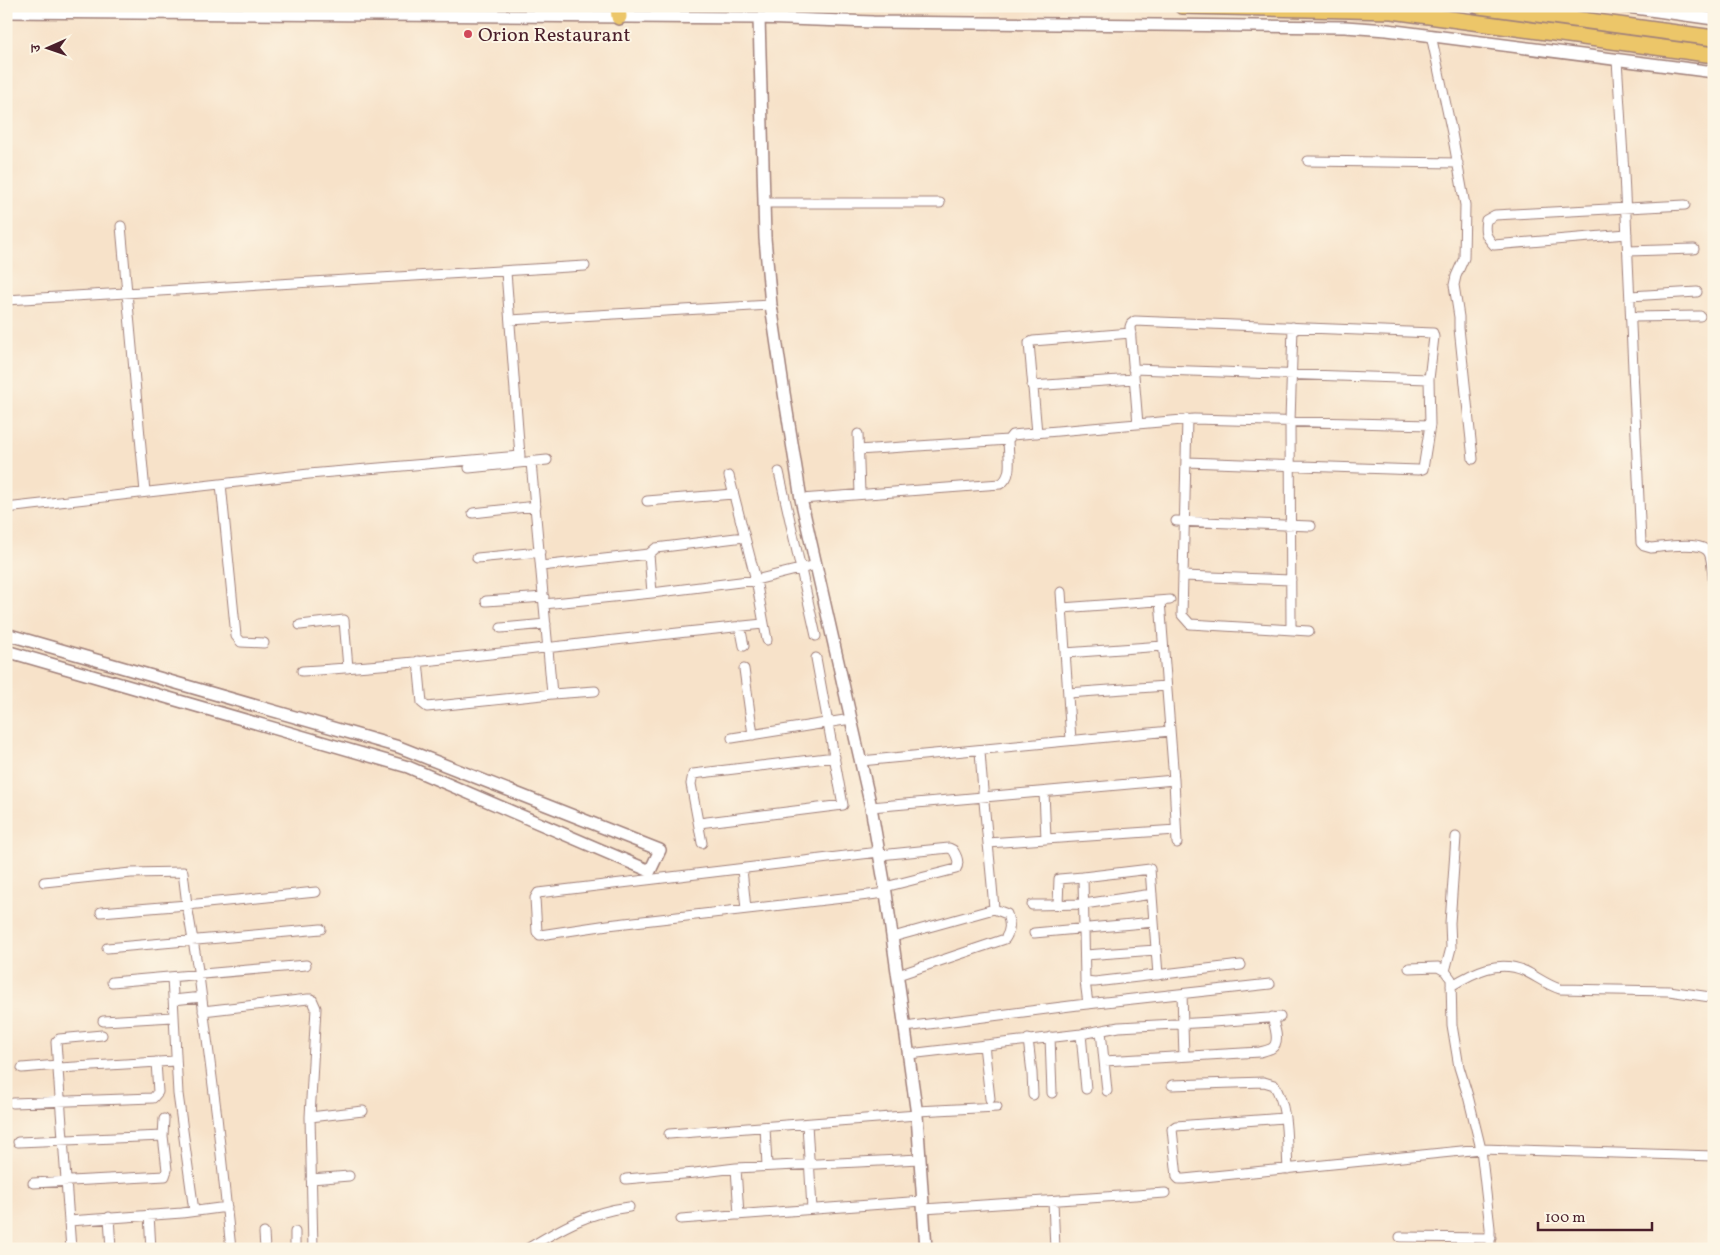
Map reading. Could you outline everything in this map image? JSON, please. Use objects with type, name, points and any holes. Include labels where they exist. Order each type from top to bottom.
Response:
[{"type":"highway","points":[[1182,6],[1392,12],[1714,56]]},
{"type":"highway","points":[[1479,6],[1714,38]]},
{"type":"street","points":[[1621,6],[1714,19]]},
{"type":"street","points":[[6,12],[619,12],[873,22],[1345,27],[1430,35],[1714,72]]},
{"type":"street","points":[[759,18],[765,238],[784,394],[801,499],[861,761],[886,890],[917,1113],[926,1249]]},
{"type":"street","points":[[1430,35],[1458,163],[1465,205],[1464,251],[1462,264],[1454,284],[1472,459]]},
{"type":"street","points":[[1617,60],[1626,207],[1641,543],[1651,548],[1696,545],[1705,548],[1710,556],[1714,592]]},
{"type":"street","points":[[1308,161],[1458,163]]},
{"type":"street","points":[[764,203],[940,203]]},
{"type":"street","points":[[1627,234],[1494,244],[1487,238],[1484,230],[1486,220],[1495,215],[1685,205]]},
{"type":"street","points":[[121,226],[145,492]]},
{"type":"street","points":[[1628,251],[1694,249]]},
{"type":"street","points":[[6,300],[585,266]]},
{"type":"street","points":[[6,508],[221,484],[520,456],[506,272]]},
{"type":"street","points":[[1630,296],[1697,292]]},
{"type":"street","points":[[510,320],[772,305]]},
{"type":"street","points":[[1631,317],[1700,316]]},
{"type":"street","points":[[1138,424],[1131,333],[1131,324],[1135,321],[1433,333],[1429,379],[1430,425],[1423,468],[1419,470],[1186,462]]},
{"type":"street","points":[[1291,629],[1290,422],[1293,327]]},
{"type":"street","points":[[1037,433],[1029,343],[1033,340],[1131,333]]},
{"type":"street","points":[[1133,368],[1429,379]]},
{"type":"street","points":[[1032,386],[1134,379]]},
{"type":"street","points":[[801,499],[1000,484],[1005,482],[1009,469],[1008,440],[1012,435],[1187,419],[1430,425]]},
{"type":"street","points":[[1187,419],[1186,462],[1180,521],[1183,576],[1182,615],[1184,620],[1190,624],[1309,631]]},
{"type":"street","points":[[858,434],[860,494]]},
{"type":"street","points":[[858,450],[1008,440]]},
{"type":"street","points":[[469,468],[547,460]]},
{"type":"street","points":[[531,462],[552,694]]},
{"type":"street","points":[[779,472],[816,636]]},
{"type":"street","points":[[729,476],[756,580],[767,640]]},
{"type":"street","points":[[221,484],[236,636],[241,642],[264,643]]},
{"type":"street","points":[[647,502],[733,494]]},
{"type":"street","points":[[473,514],[536,506]]},
{"type":"street","points":[[1180,521],[1311,526]]},
{"type":"street","points":[[541,566],[649,554],[656,548],[744,537]]},
{"type":"street","points":[[477,558],[540,552]]},
{"type":"street","points":[[649,554],[652,593]]},
{"type":"street","points":[[486,601],[544,600],[652,593],[756,580],[816,565]]},
{"type":"street","points":[[1183,576],[1291,580]]},
{"type":"street","points":[[1061,592],[1071,740]]},
{"type":"street","points":[[1062,608],[1165,600],[1164,646],[1177,843]]},
{"type":"street","points":[[300,625],[344,620],[348,668]]},
{"type":"street","points":[[501,628],[546,624]]},
{"type":"street","points":[[302,671],[548,648],[763,624]]},
{"type":"street","points":[[740,626],[744,646]]},
{"type":"street","points":[[6,634],[399,747],[660,850],[650,871],[408,767],[6,651]]},
{"type":"street","points":[[1065,653],[1164,646]]},
{"type":"street","points":[[699,823],[843,805],[816,658]]},
{"type":"street","points":[[418,661],[422,703],[427,708],[595,691]]},
{"type":"street","points":[[744,669],[753,735]]},
{"type":"street","points":[[1068,693],[1166,686]]},
{"type":"street","points":[[732,738],[851,719]]},
{"type":"street","points":[[861,761],[1170,731]]},
{"type":"street","points":[[980,750],[982,798],[994,909]]},
{"type":"street","points":[[702,842],[692,784],[693,774],[835,757]]},
{"type":"street","points":[[871,807],[1174,780]]},
{"type":"street","points":[[1044,792],[1046,839]]},
{"type":"street","points":[[988,842],[1176,830]]},
{"type":"street","points":[[1445,971],[1451,948],[1450,924],[1456,837]]},
{"type":"street","points":[[949,848],[953,850],[958,860],[958,866],[956,869],[886,890],[540,935],[537,932],[535,898],[538,893],[879,853],[949,848]]},
{"type":"street","points":[[742,869],[746,908]]},
{"type":"street","points":[[1058,904],[1059,879],[1150,869],[1158,974]]},
{"type":"street","points":[[44,882],[131,873],[183,872],[202,998],[231,1249]]},
{"type":"street","points":[[1083,877],[1085,981],[1088,1004]]},
{"type":"street","points":[[101,912],[316,892]]},
{"type":"street","points":[[1032,905],[1084,904],[1152,894]]},
{"type":"street","points":[[893,937],[994,909],[1008,914],[1010,925],[1005,940],[898,975]]},
{"type":"street","points":[[1034,932],[1154,922]]},
{"type":"street","points":[[107,948],[321,930]]},
{"type":"street","points":[[1085,955],[1156,950]]},
{"type":"street","points":[[112,982],[199,976],[306,965]]},
{"type":"street","points":[[1085,981],[1095,982],[1241,965]]},
{"type":"street","points":[[1409,968],[1438,967],[1445,971],[1451,980],[1452,1025],[1458,1067],[1468,1096],[1481,1149],[1490,1249]]},
{"type":"street","points":[[1451,986],[1481,969],[1513,967],[1550,986],[1560,989],[1669,991],[1710,997]]},
{"type":"street","points":[[172,977],[175,1061],[182,1132],[194,1212]]},
{"type":"street","points":[[905,1027],[1270,984]]},
{"type":"street","points":[[1182,994],[1184,1056]]},
{"type":"street","points":[[173,1000],[202,998]]},
{"type":"street","points":[[203,1011],[312,999],[316,1008],[310,1117],[313,1249]]},
{"type":"street","points":[[103,1021],[173,1017]]},
{"type":"street","points":[[909,1054],[1081,1034],[1119,1027],[1276,1017],[1275,1045],[1260,1052],[1104,1061]]},
{"type":"street","points":[[1101,1031],[1107,1091]]},
{"type":"street","points":[[1081,1034],[1086,1089]]},
{"type":"street","points":[[71,1249],[56,1042],[59,1039],[102,1035]]},
{"type":"street","points":[[1050,1037],[1052,1094]]},
{"type":"street","points":[[1028,1039],[1033,1095]]},
{"type":"street","points":[[669,1134],[807,1124],[994,1103],[984,1044]]},
{"type":"street","points":[[22,1068],[175,1061]]},
{"type":"street","points":[[13,1104],[153,1098],[158,1092],[156,1062]]},
{"type":"street","points":[[1172,1085],[1264,1082],[1274,1085],[1280,1094],[1284,1118],[1288,1169]]},
{"type":"street","points":[[310,1117],[363,1112]]},
{"type":"street","points":[[1284,1118],[1176,1126],[1172,1129],[1172,1137],[1177,1177],[1180,1179],[1481,1149],[1714,1156]]},
{"type":"street","points":[[32,1183],[165,1176],[167,1170],[163,1136],[164,1119]]},
{"type":"street","points":[[807,1124],[812,1209]]},
{"type":"street","points":[[765,1127],[767,1166]]},
{"type":"street","points":[[18,1142],[163,1136]]},
{"type":"street","points":[[626,1179],[736,1168],[920,1158]]},
{"type":"street","points":[[736,1168],[739,1215]]},
{"type":"street","points":[[311,1179],[349,1176]]},
{"type":"street","points":[[681,1219],[812,1209],[1053,1202],[1165,1193]]},
{"type":"street","points":[[1053,1202],[1055,1249]]},
{"type":"street","points":[[69,1221],[194,1212],[227,1207]]},
{"type":"street","points":[[527,1249],[582,1218],[607,1210],[629,1207]]},
{"type":"street","points":[[149,1215],[151,1249]]},
{"type":"street","points":[[109,1217],[111,1249]]},
{"type":"street","points":[[294,1232],[295,1249]]},
{"type":"street","points":[[264,1233],[265,1249]]},
{"type":"street","points":[[1400,1237],[1490,1238]]},
{"type":"place","name":"Orion Restaurant","points":[[468,34]]}]
